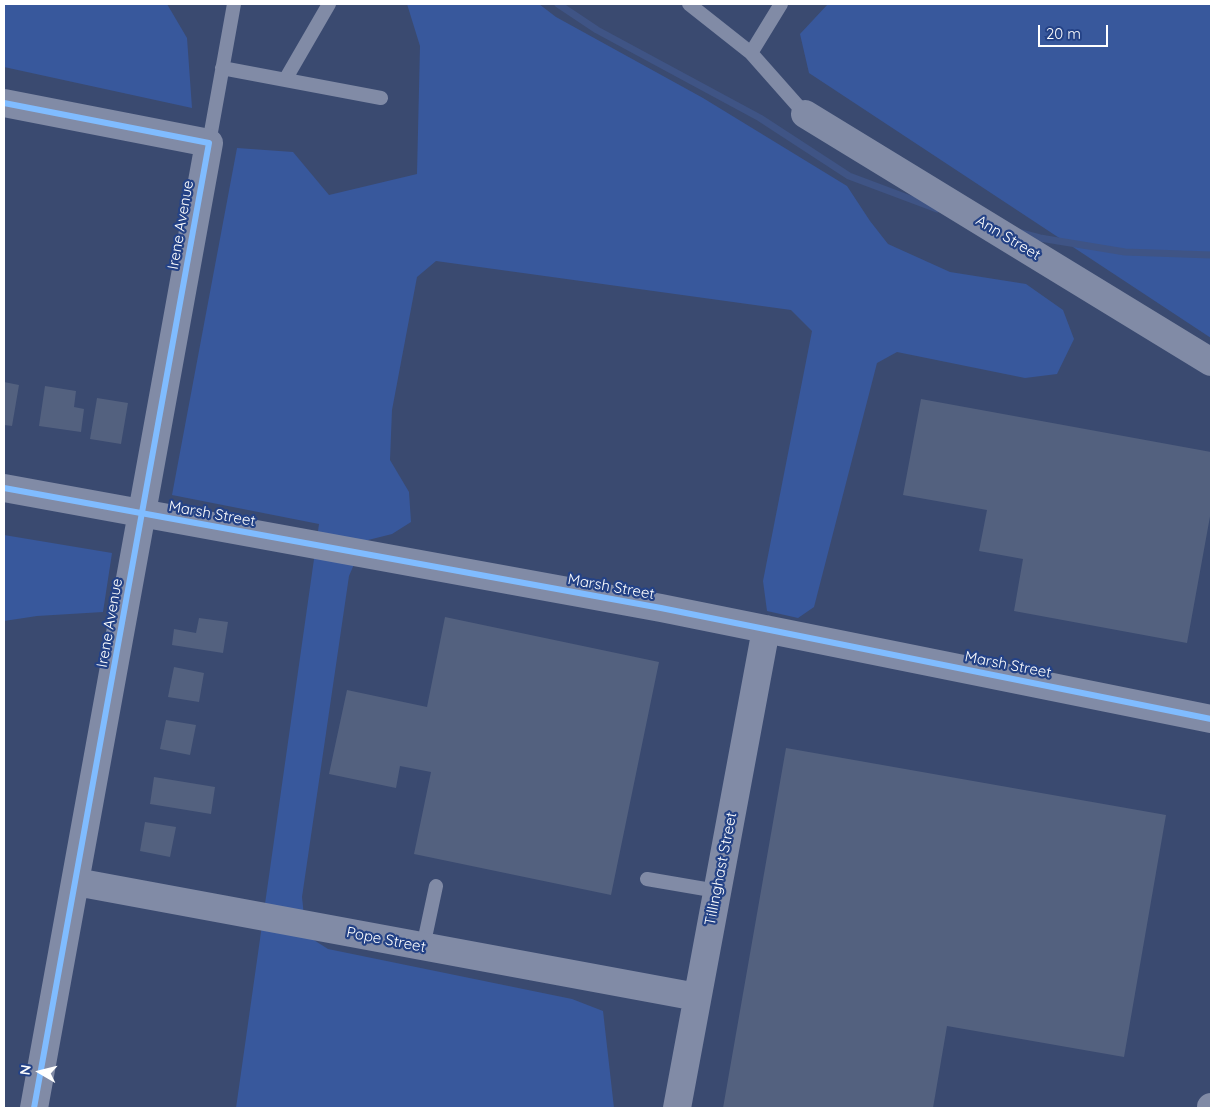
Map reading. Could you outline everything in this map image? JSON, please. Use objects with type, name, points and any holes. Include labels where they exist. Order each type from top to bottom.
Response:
[{"type":"street","points":[[4,104],[209,143]]},
{"type":"street","name":"Ann Street","points":[[805,114],[1211,362]]},
{"type":"street","name":"Irene Avenue","points":[[34,1108],[209,143]]},
{"type":"street","name":"Marsh Street","points":[[4,488],[661,608],[1211,719]]},
{"type":"street","name":"Tillinghast Street","points":[[677,1108],[766,629]]},
{"type":"street","name":"Pope Street","points":[[76,882],[697,998]]},
{"type":"lane","points":[[209,143],[234,4]]},
{"type":"lane","points":[[285,80],[329,4]]},
{"type":"lane","points":[[689,4],[751,53],[805,114]]},
{"type":"lane","points":[[751,53],[781,4]]},
{"type":"lane","points":[[222,68],[381,98]]},
{"type":"lane","points":[[646,879],[717,891]]},
{"type":"lane","points":[[423,947],[436,886]]},
{"type":"shaded area","points":[[4,4],[167,4],[187,38],[192,108],[4,67]]},
{"type":"shaded area","points":[[407,4],[539,4],[556,17],[703,98],[847,186],[888,244],[950,272],[1026,284],[1063,310],[1074,339],[1057,374],[1025,378],[897,352],[877,363],[814,607],[798,618],[767,611],[763,581],[812,331],[791,310],[436,261],[417,277],[392,410],[390,460],[409,492],[411,522],[392,534],[364,541],[349,576],[302,897],[306,935],[328,949],[572,999],[603,1011],[614,1108],[236,1108],[319,524],[172,495],[237,148],[293,152],[329,195],[417,174],[420,46]]},
{"type":"shaded area","points":[[828,4],[1211,4],[1211,338],[809,73],[800,34]]},
{"type":"shaded area","points":[[4,535],[112,553],[103,612],[37,616],[4,621]]},
{"type":"building","points":[[4,382],[19,385],[12,426],[4,425]]},
{"type":"building","points":[[45,386],[76,391],[74,407],[84,409],[81,432],[39,426]]},
{"type":"building","points":[[97,398],[128,403],[121,444],[90,439]]},
{"type":"building","points":[[921,399],[1211,452],[1211,511],[1187,643],[1014,611],[1023,559],[979,551],[987,510],[903,495]]},
{"type":"building","points":[[445,617],[659,662],[611,895],[414,854],[431,772],[400,766],[396,788],[329,774],[347,690],[427,707]]},
{"type":"building","points":[[199,618],[228,622],[223,653],[172,645],[174,629],[196,633]]},
{"type":"building","points":[[174,667],[204,673],[199,702],[168,697]]},
{"type":"building","points":[[166,720],[196,725],[190,755],[160,749]]},
{"type":"building","points":[[786,748],[1166,815],[1124,1057],[947,1026],[933,1108],[723,1108]]},
{"type":"building","points":[[154,777],[215,787],[211,814],[150,804]]},
{"type":"building","points":[[145,822],[176,827],[170,857],[140,851]]},
{"type":"waterway","points":[[558,4],[597,30],[760,118],[849,176],[937,209]]},
{"type":"waterway","points":[[1021,233],[1040,238],[1125,252],[1211,255]]},
{"type":"cycle path","points":[[4,103],[209,143],[34,1108]]},
{"type":"cycle path","points":[[4,488],[661,608],[1211,719]]}]
